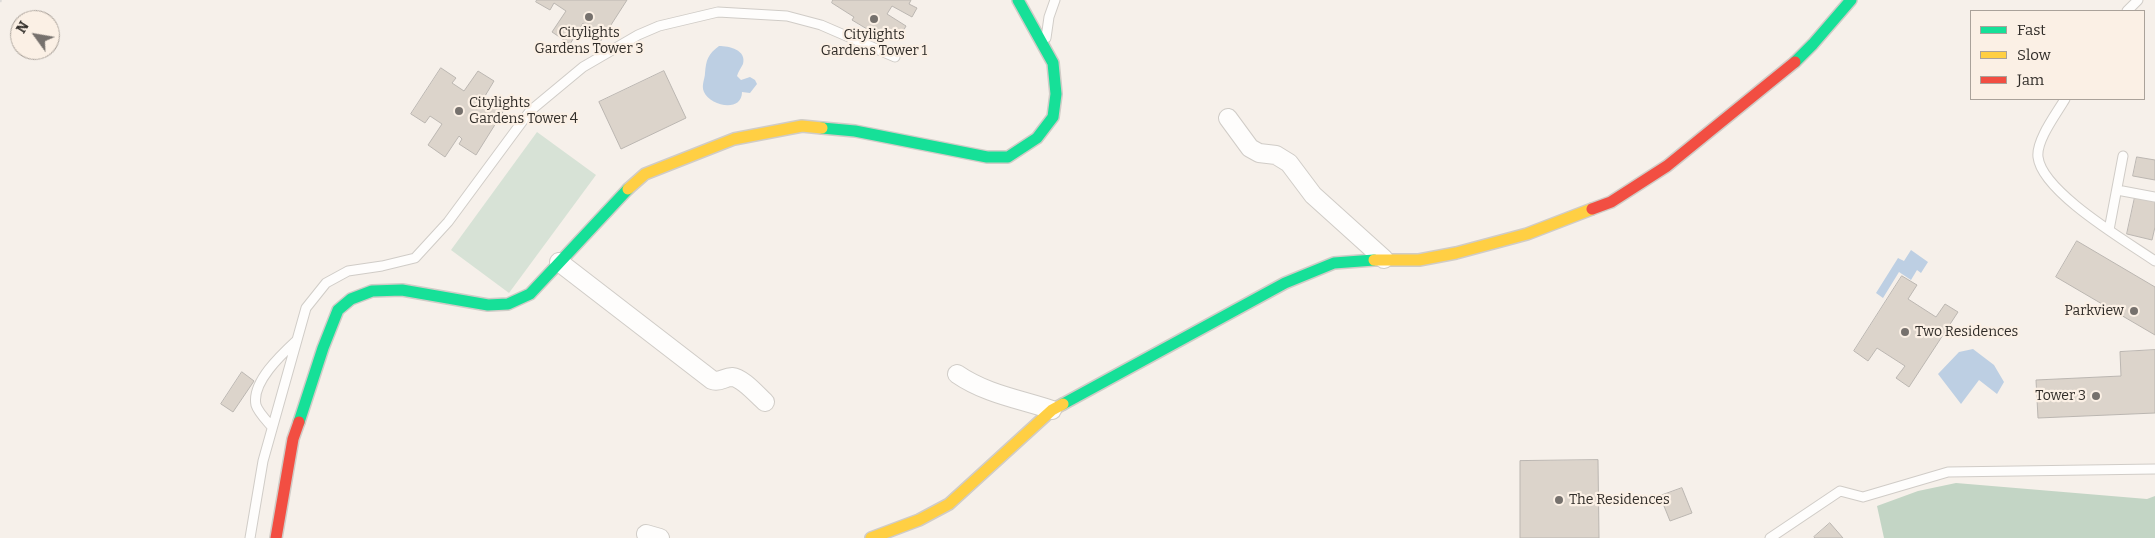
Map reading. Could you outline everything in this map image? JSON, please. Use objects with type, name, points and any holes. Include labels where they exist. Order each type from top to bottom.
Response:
[{"type":"street","points":[[276,538],[294,438],[323,348],[338,310],[350,300],[372,291],[394,290],[488,305],[508,304],[530,294],[620,196],[645,174],[734,139],[802,126],[855,131],[987,157],[1008,157],[1037,138],[1053,117],[1056,94],[1053,63],[1018,0]]},
{"type":"street","points":[[871,538],[919,520],[949,504],[1052,410],[1284,283],[1334,263],[1419,260],[1456,253],[1527,234],[1611,202],[1667,166],[1784,71],[1813,44],[1851,0]]},
{"type":"street","points":[[1228,118],[1250,148],[1259,153],[1276,156],[1289,163],[1313,195],[1384,260]]},
{"type":"street","points":[[559,262],[712,380],[718,382],[731,377],[738,379],[766,402]]},
{"type":"street","points":[[957,374],[992,393],[1052,410]]},
{"type":"lane","points":[[1044,48],[1054,0]]},
{"type":"lane","points":[[2128,10],[2138,0]]},
{"type":"lane","points":[[250,538],[263,461],[306,308],[326,282],[348,271],[382,266],[415,258],[448,222],[530,111],[583,66],[638,35],[680,20],[718,12],[787,16],[821,25],[895,57]]},
{"type":"lane","points":[[2064,100],[2044,133],[2037,156],[2044,174],[2062,195],[2155,261]]},
{"type":"lane","points":[[2109,230],[2123,156]]},
{"type":"lane","points":[[2117,190],[2155,197]]},
{"type":"lane","points":[[272,428],[256,406],[256,395],[272,364],[297,340]]},
{"type":"lane","points":[[1770,538],[1840,492],[1863,497],[1948,472],[2155,468]]},
{"type":"shaded area","points":[[537,132],[596,175],[509,293],[451,250]]},
{"type":"green space","points":[[1956,483],[2147,499],[2155,496],[2155,538],[1884,538],[1877,506],[1918,491]]},
{"type":"water","points":[[719,46],[732,48],[740,52],[744,59],[737,76],[741,80],[750,77],[757,84],[750,93],[742,92],[741,99],[732,105],[719,104],[712,101],[707,97],[703,89],[707,61],[712,52]]},
{"type":"water","points":[[1911,250],[1928,262],[1921,273],[1917,270],[1911,280],[1899,272],[1883,298],[1876,293],[1898,258],[1904,261]]},
{"type":"water","points":[[1973,349],[1994,365],[2004,382],[1997,394],[1979,380],[1961,404],[1938,374],[1959,352]]},
{"type":"building","name":"Citylights Gardens Tower 3","points":[[537,0],[627,0],[600,42],[584,31],[587,26],[583,23],[570,44],[552,32],[566,11],[554,3],[550,10],[536,2]]},
{"type":"building","name":"Citylights Gardens Tower 1","points":[[833,0],[911,0],[909,4],[917,8],[912,17],[892,6],[887,14],[906,26],[901,35],[894,30],[889,39],[852,20],[854,17],[832,3]]},
{"type":"building","name":"Citylights Gardens Tower 4","points":[[441,68],[456,78],[452,83],[464,91],[478,71],[494,81],[482,101],[486,104],[491,97],[506,107],[476,155],[459,144],[462,139],[459,136],[445,157],[428,145],[442,124],[430,116],[425,123],[411,114]]},
{"type":"building","points":[[664,71],[686,118],[621,149],[599,102]]},
{"type":"building","points":[[2137,157],[2155,160],[2155,180],[2133,176]]},
{"type":"building","points":[[2135,197],[2155,201],[2155,227],[2152,240],[2127,234]]},
{"type":"building","name":"Parkview","points":[[2077,241],[2155,287],[2155,335],[2056,277]]},
{"type":"building","name":"Two Residences","points":[[1902,276],[1917,285],[1908,299],[1936,317],[1945,304],[1958,312],[1909,387],[1896,378],[1905,366],[1877,348],[1868,361],[1854,351]]},
{"type":"building","name":"Tower 3","points":[[2155,350],[2155,413],[2038,418],[2036,380],[2121,376],[2120,352]]},
{"type":"building","points":[[242,372],[254,381],[233,412],[221,404]]},
{"type":"building","name":"The Residences","points":[[1598,460],[1599,538],[1520,538],[1520,461]]},
{"type":"building","points":[[1682,488],[1692,513],[1670,521],[1660,496]]},
{"type":"building","points":[[1830,523],[1843,538],[1814,537]]},
{"type":"traffic: fast","points":[[822,128],[855,131],[987,157],[1008,157],[1037,138],[1053,117],[1056,94],[1053,63],[1018,0]]},
{"type":"traffic: fast","points":[[1795,62],[1851,0]]},
{"type":"traffic: fast","points":[[299,422],[323,348],[338,310],[351,299],[372,291],[402,290],[488,305],[508,304],[530,294],[628,189]]},
{"type":"traffic: fast","points":[[1063,404],[1285,283],[1334,263],[1374,260]]},
{"type":"traffic: slow","points":[[628,189],[645,174],[734,139],[802,126],[822,128]]},
{"type":"traffic: slow","points":[[1374,260],[1419,260],[1456,253],[1527,234],[1592,209]]},
{"type":"traffic: slow","points":[[871,538],[919,520],[949,504],[1052,410],[1063,404]]},
{"type":"traffic: jam","points":[[1592,209],[1611,202],[1667,166],[1795,62]]},
{"type":"traffic: jam","points":[[276,538],[293,439],[299,422]]},
{"type":"place","name":"Citylights Gardens Tower 3","points":[[589,17]]},
{"type":"place","name":"Citylights Gardens Tower 1","points":[[874,19]]},
{"type":"place","name":"Citylights Gardens Tower 4","points":[[459,111]]},
{"type":"place","name":"Parkview","points":[[2134,311]]},
{"type":"place","name":"Two Residences","points":[[1905,332]]},
{"type":"place","name":"Tower 3","points":[[2096,396]]},
{"type":"place","name":"The Residences","points":[[1559,500]]}]
